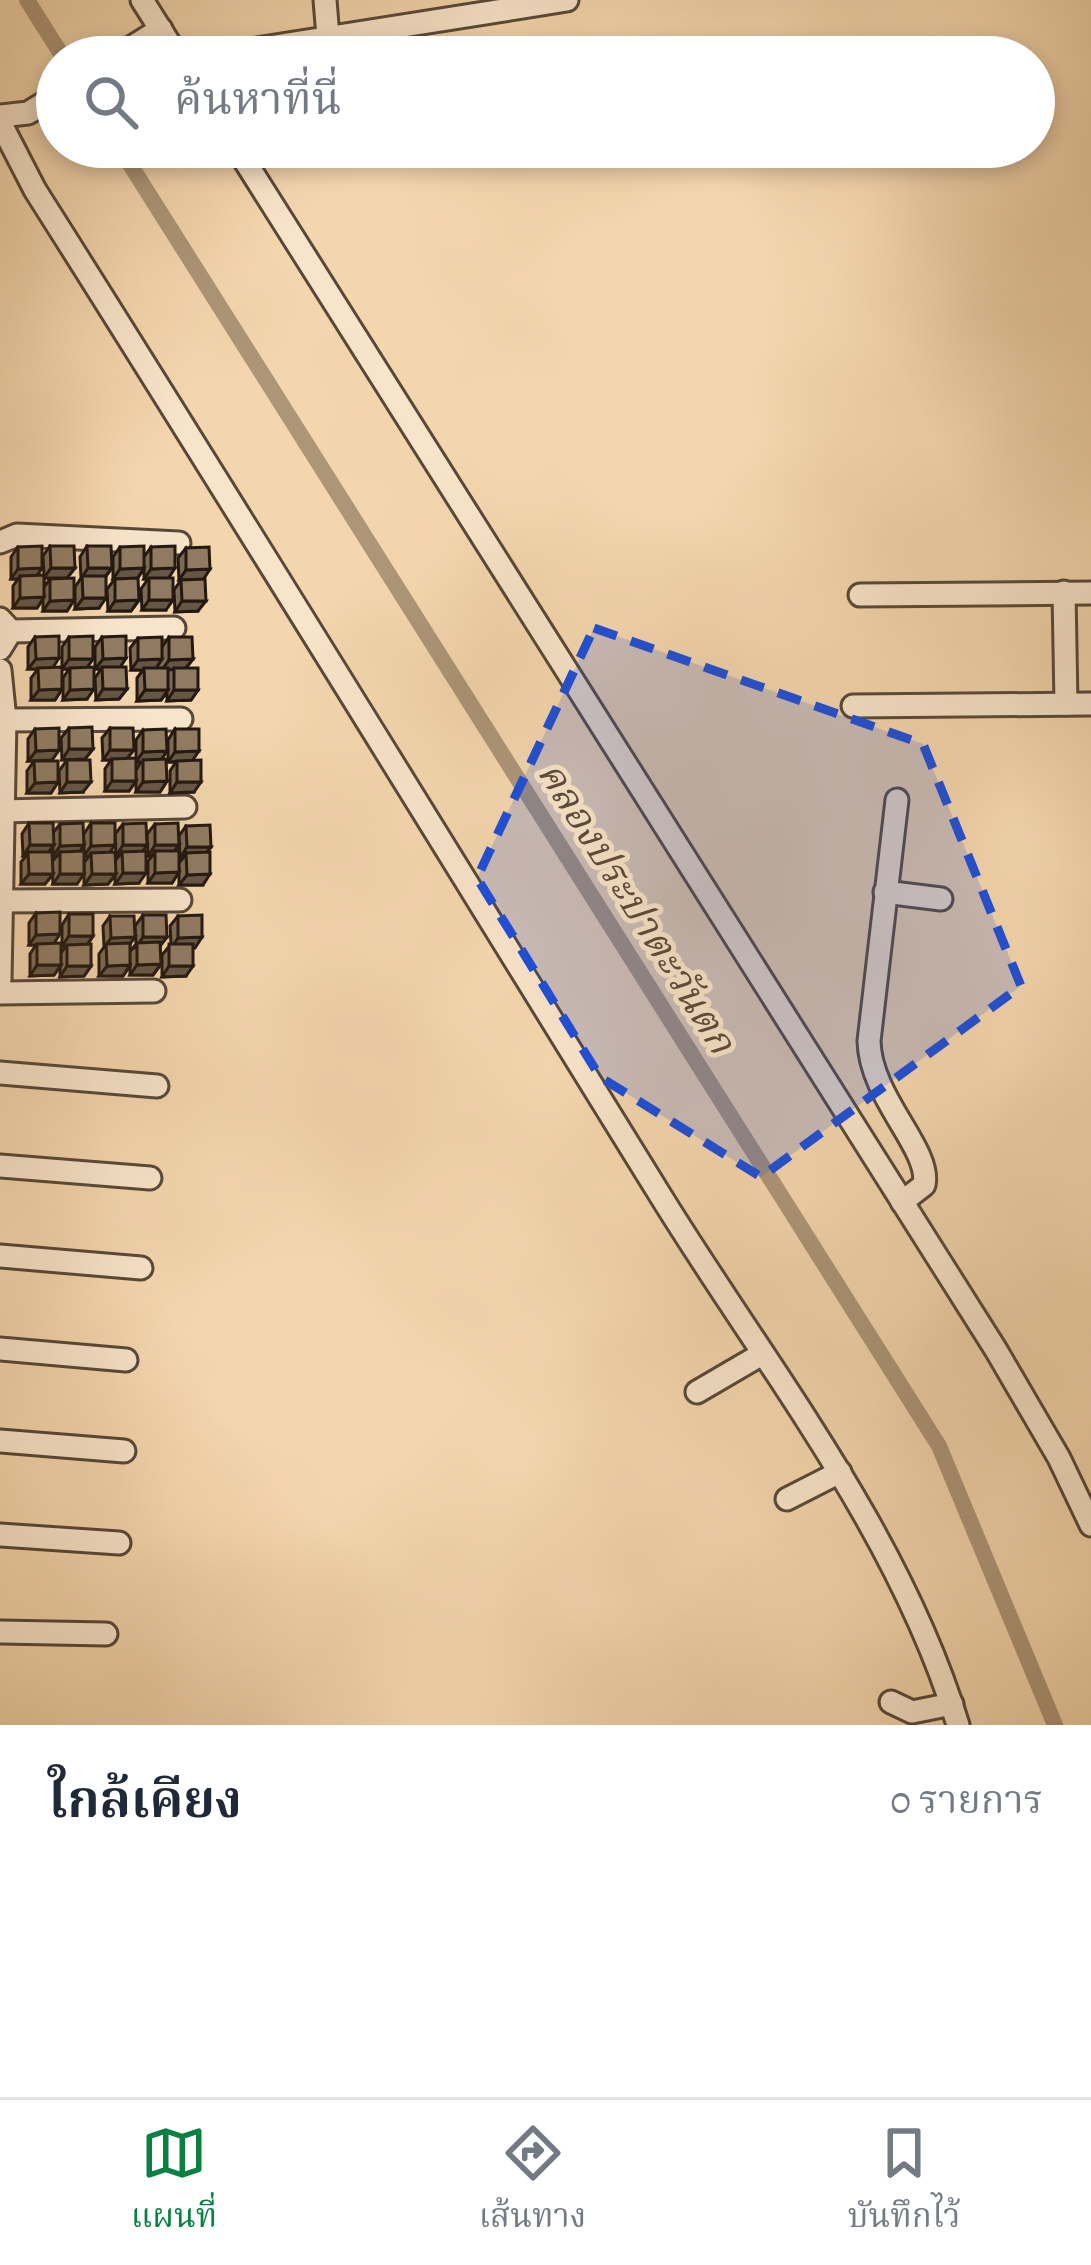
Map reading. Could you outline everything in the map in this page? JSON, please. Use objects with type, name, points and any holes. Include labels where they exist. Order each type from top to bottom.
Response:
[{"type":"street","points":[[142,0],[164,36]]},
{"type":"street","points":[[325,0],[328,36]]},
{"type":"street","points":[[334,36],[567,0]]},
{"type":"street","points":[[149,36],[160,29]]},
{"type":"street","points":[[36,108],[0,119],[35,190],[840,1472],[943,1675],[955,1715],[912,1712],[891,1702]]},
{"type":"street","points":[[249,168],[902,1202],[1038,1422],[1091,1525]]},
{"type":"street","points":[[0,542],[17,535],[179,543]]},
{"type":"street","points":[[1064,592],[1066,704]]},
{"type":"street","points":[[860,595],[1091,593]]},
{"type":"street","points":[[4,633],[174,628]]},
{"type":"street","points":[[0,670],[0,980]]},
{"type":"street","points":[[853,706],[1091,704]]},
{"type":"street","points":[[3,720],[181,718]]},
{"type":"street","points":[[897,800],[869,1063],[876,1085],[926,1167],[924,1185],[902,1202]]},
{"type":"street","points":[[2,811],[185,807]]},
{"type":"street","points":[[885,892],[941,899]]},
{"type":"street","points":[[0,901],[180,900]]},
{"type":"street","points":[[0,993],[154,991]]},
{"type":"street","points":[[0,1073],[158,1086]]},
{"type":"street","points":[[0,1166],[150,1178]]},
{"type":"street","points":[[0,1256],[142,1268]]},
{"type":"street","points":[[0,1348],[126,1360]]},
{"type":"street","points":[[697,1392],[762,1354]]},
{"type":"street","points":[[0,1441],[124,1451]]},
{"type":"street","points":[[802,1489],[840,1472]]},
{"type":"street","points":[[0,1535],[119,1544]]},
{"type":"street","points":[[0,1632],[106,1634]]},
{"type":"highlighted area","points":[[594,628],[923,744],[1021,986],[761,1177],[600,1077],[477,878]]},
{"type":"building","points":[[42,546],[42,568],[18,569],[18,547]]},
{"type":"building","points":[[50,546],[74,546],[75,568],[51,568]]},
{"type":"building","points":[[87,546],[111,546],[112,568],[88,568]]},
{"type":"building","points":[[144,546],[144,568],[120,569],[120,547]]},
{"type":"building","points":[[175,546],[175,568],[151,569],[151,547]]},
{"type":"building","points":[[209,547],[210,569],[186,570],[186,548]]},
{"type":"building","points":[[44,575],[44,597],[20,598],[20,576]]},
{"type":"building","points":[[82,576],[106,576],[106,598],[83,598]]},
{"type":"building","points":[[74,578],[74,600],[50,601],[50,579]]},
{"type":"building","points":[[138,578],[139,600],[115,601],[115,579]]},
{"type":"building","points":[[149,578],[173,578],[173,600],[149,600]]},
{"type":"building","points":[[205,579],[206,601],[182,601],[181,580]]},
{"type":"building","points":[[59,636],[59,658],[36,659],[35,637]]},
{"type":"building","points":[[93,636],[93,659],[69,659],[69,637]]},
{"type":"building","points":[[126,636],[126,658],[103,659],[102,637]]},
{"type":"building","points":[[162,637],[162,659],[138,660],[138,638]]},
{"type":"building","points":[[169,637],[192,637],[193,659],[169,660]]},
{"type":"building","points":[[62,667],[62,689],[39,690],[38,668]]},
{"type":"building","points":[[94,667],[94,689],[70,690],[70,668]]},
{"type":"building","points":[[102,667],[126,667],[127,689],[103,689]]},
{"type":"building","points":[[144,668],[168,668],[168,690],[145,690]]},
{"type":"building","points":[[174,668],[198,668],[198,690],[174,690]]},
{"type":"building","points":[[92,727],[93,749],[69,749],[69,728]]},
{"type":"building","points":[[59,728],[59,750],[36,751],[35,729]]},
{"type":"building","points":[[110,728],[133,728],[134,750],[110,750]]},
{"type":"building","points":[[166,729],[167,751],[143,752],[143,730]]},
{"type":"building","points":[[175,729],[199,729],[199,751],[175,752]]},
{"type":"building","points":[[136,758],[136,781],[112,781],[112,759]]},
{"type":"building","points":[[166,759],[167,781],[143,782],[143,760]]},
{"type":"building","points":[[67,760],[90,760],[91,782],[67,782]]},
{"type":"building","points":[[201,760],[201,782],[177,782],[177,761]]},
{"type":"building","points":[[34,761],[58,761],[58,782],[35,783]]},
{"type":"building","points":[[29,823],[53,823],[54,845],[30,845]]},
{"type":"building","points":[[83,823],[84,845],[60,846],[60,824]]},
{"type":"building","points":[[91,823],[115,823],[115,845],[91,846]]},
{"type":"building","points":[[146,823],[147,845],[123,845],[123,824]]},
{"type":"building","points":[[178,823],[179,845],[155,845],[155,824]]},
{"type":"building","points":[[210,825],[211,847],[187,847],[186,826]]},
{"type":"building","points":[[84,851],[84,874],[60,874],[60,852]]},
{"type":"building","points":[[146,851],[146,873],[123,873],[122,852]]},
{"type":"building","points":[[155,851],[179,851],[179,872],[155,873]]},
{"type":"building","points":[[28,852],[52,852],[53,874],[29,874]]},
{"type":"building","points":[[115,852],[116,874],[92,874],[91,853]]},
{"type":"building","points":[[210,852],[210,874],[187,875],[186,853]]},
{"type":"building","points":[[60,912],[60,934],[36,935],[36,913]]},
{"type":"building","points":[[69,914],[93,914],[93,936],[69,936]]},
{"type":"building","points":[[143,915],[166,915],[167,937],[143,937]]},
{"type":"building","points":[[202,915],[202,937],[178,938],[178,916]]},
{"type":"building","points":[[110,916],[134,916],[135,937],[111,938]]},
{"type":"building","points":[[160,942],[161,964],[137,965],[137,943]]},
{"type":"building","points":[[61,943],[61,965],[37,965],[37,944]]},
{"type":"building","points":[[130,943],[130,965],[107,966],[106,944]]},
{"type":"building","points":[[91,944],[91,966],[67,966],[67,945]]},
{"type":"building","points":[[169,944],[193,944],[193,966],[169,966]]},
{"type":"waterway","name":"คลองประปาตะวันตก","points":[[27,0],[50,36]]},
{"type":"waterway","name":"คลองประปาตะวันตก","points":[[132,168],[939,1446],[1055,1725]]}]
